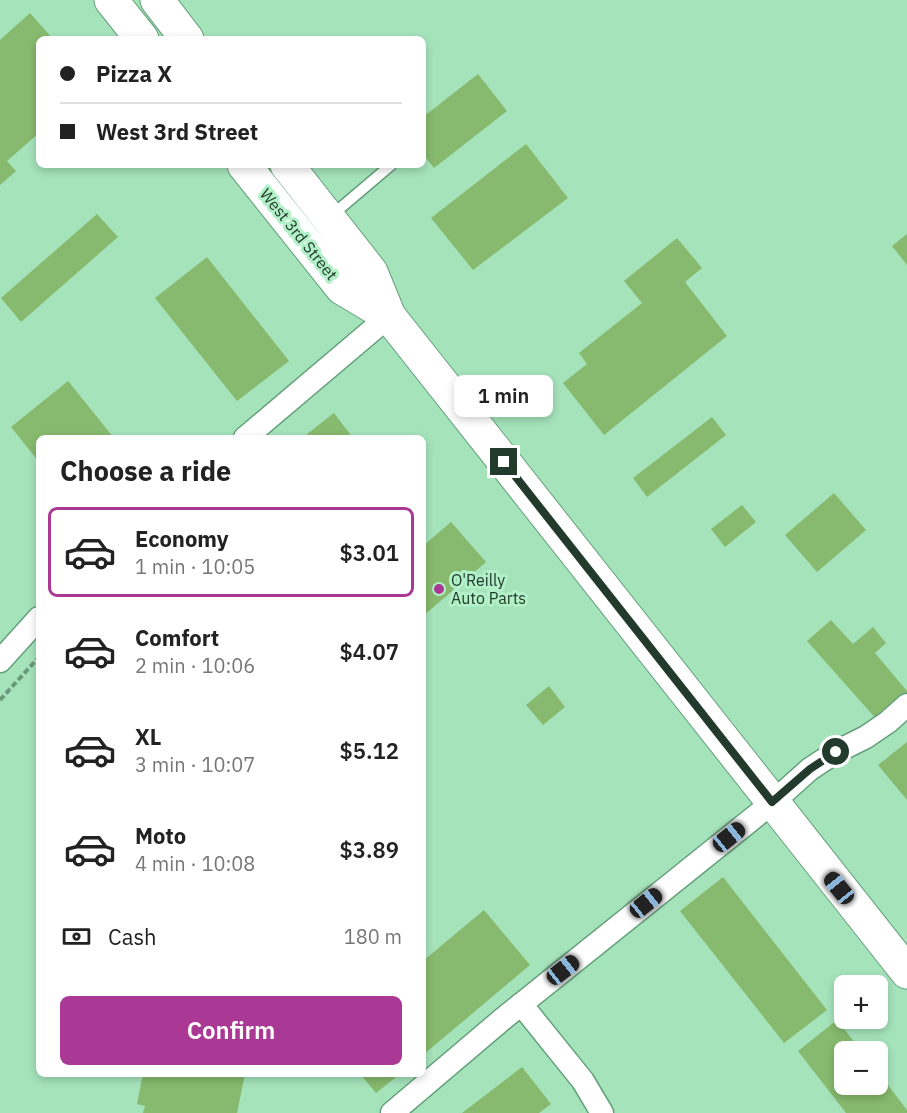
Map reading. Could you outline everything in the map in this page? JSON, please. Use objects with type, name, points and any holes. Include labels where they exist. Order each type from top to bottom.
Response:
[{"type":"main road","points":[[111,0],[140,36]]},
{"type":"main road","points":[[157,0],[186,36]]},
{"type":"main road","name":"West 3rd Street","points":[[246,168],[342,288],[389,316]]},
{"type":"main road","name":"West 3rd Street","points":[[289,168],[371,272],[389,316],[907,972]]},
{"type":"street","points":[[249,435],[389,316]]},
{"type":"street","points":[[0,661],[36,621]]},
{"type":"street","points":[[392,1113],[521,1004],[810,769],[836,752],[866,737],[907,705]]},
{"type":"street","points":[[521,1004],[583,1081],[602,1113]]},
{"type":"lane","points":[[328,218],[387,168]]},
{"type":"path","points":[[0,700],[36,660]]},
{"type":"building","points":[[30,13],[50,36],[36,36],[36,136],[7,161],[16,171],[0,185],[0,40]]},
{"type":"building","points":[[478,74],[507,111],[434,168],[426,158],[426,115]]},
{"type":"building","points":[[526,144],[568,198],[473,270],[431,218]]},
{"type":"building","points":[[97,214],[118,237],[21,322],[1,298]]},
{"type":"building","points":[[907,234],[907,265],[892,246]]},
{"type":"building","points":[[677,238],[702,268],[685,282],[727,336],[604,435],[563,383],[587,364],[579,353],[642,303],[624,281]]},
{"type":"building","points":[[207,257],[289,361],[237,401],[155,298]]},
{"type":"building","points":[[68,381],[112,435],[36,435],[36,458],[11,427]]},
{"type":"building","points":[[334,413],[351,435],[306,435]]},
{"type":"building","points":[[712,417],[726,435],[647,497],[633,478]]},
{"type":"building","points":[[834,493],[866,530],[817,572],[785,535]]},
{"type":"building","points":[[742,505],[756,522],[725,547],[711,529]]},
{"type":"building","name":"O'Reilly Auto Parts","points":[[451,522],[486,562],[426,613],[426,543]]},
{"type":"building","points":[[831,620],[853,644],[873,627],[886,643],[875,653],[907,691],[907,696],[878,721],[807,641]]},
{"type":"building","points":[[549,686],[565,707],[543,725],[526,705]]},
{"type":"building","points":[[907,742],[907,800],[878,765]]},
{"type":"building","points":[[723,877],[827,1010],[784,1043],[680,911]]},
{"type":"building","points":[[484,910],[530,965],[426,1052],[426,958]]},
{"type":"building","points":[[834,1022],[834,1029],[844,1029],[853,1041],[834,1041],[834,1095],[888,1095],[888,1085],[907,1113],[846,1113],[798,1051]]},
{"type":"building","points":[[522,1067],[551,1104],[539,1113],[462,1113]]},
{"type":"building","points":[[142,1077],[244,1077],[237,1113],[143,1113],[145,1106],[137,1104]]},
{"type":"building","points":[[363,1077],[396,1077],[376,1093]]},
{"type":"place","name":"O'Reilly Auto Parts","points":[[439,589]]},
{"type":"route","points":[[504,462],[772,802],[810,769],[836,752]]}]
